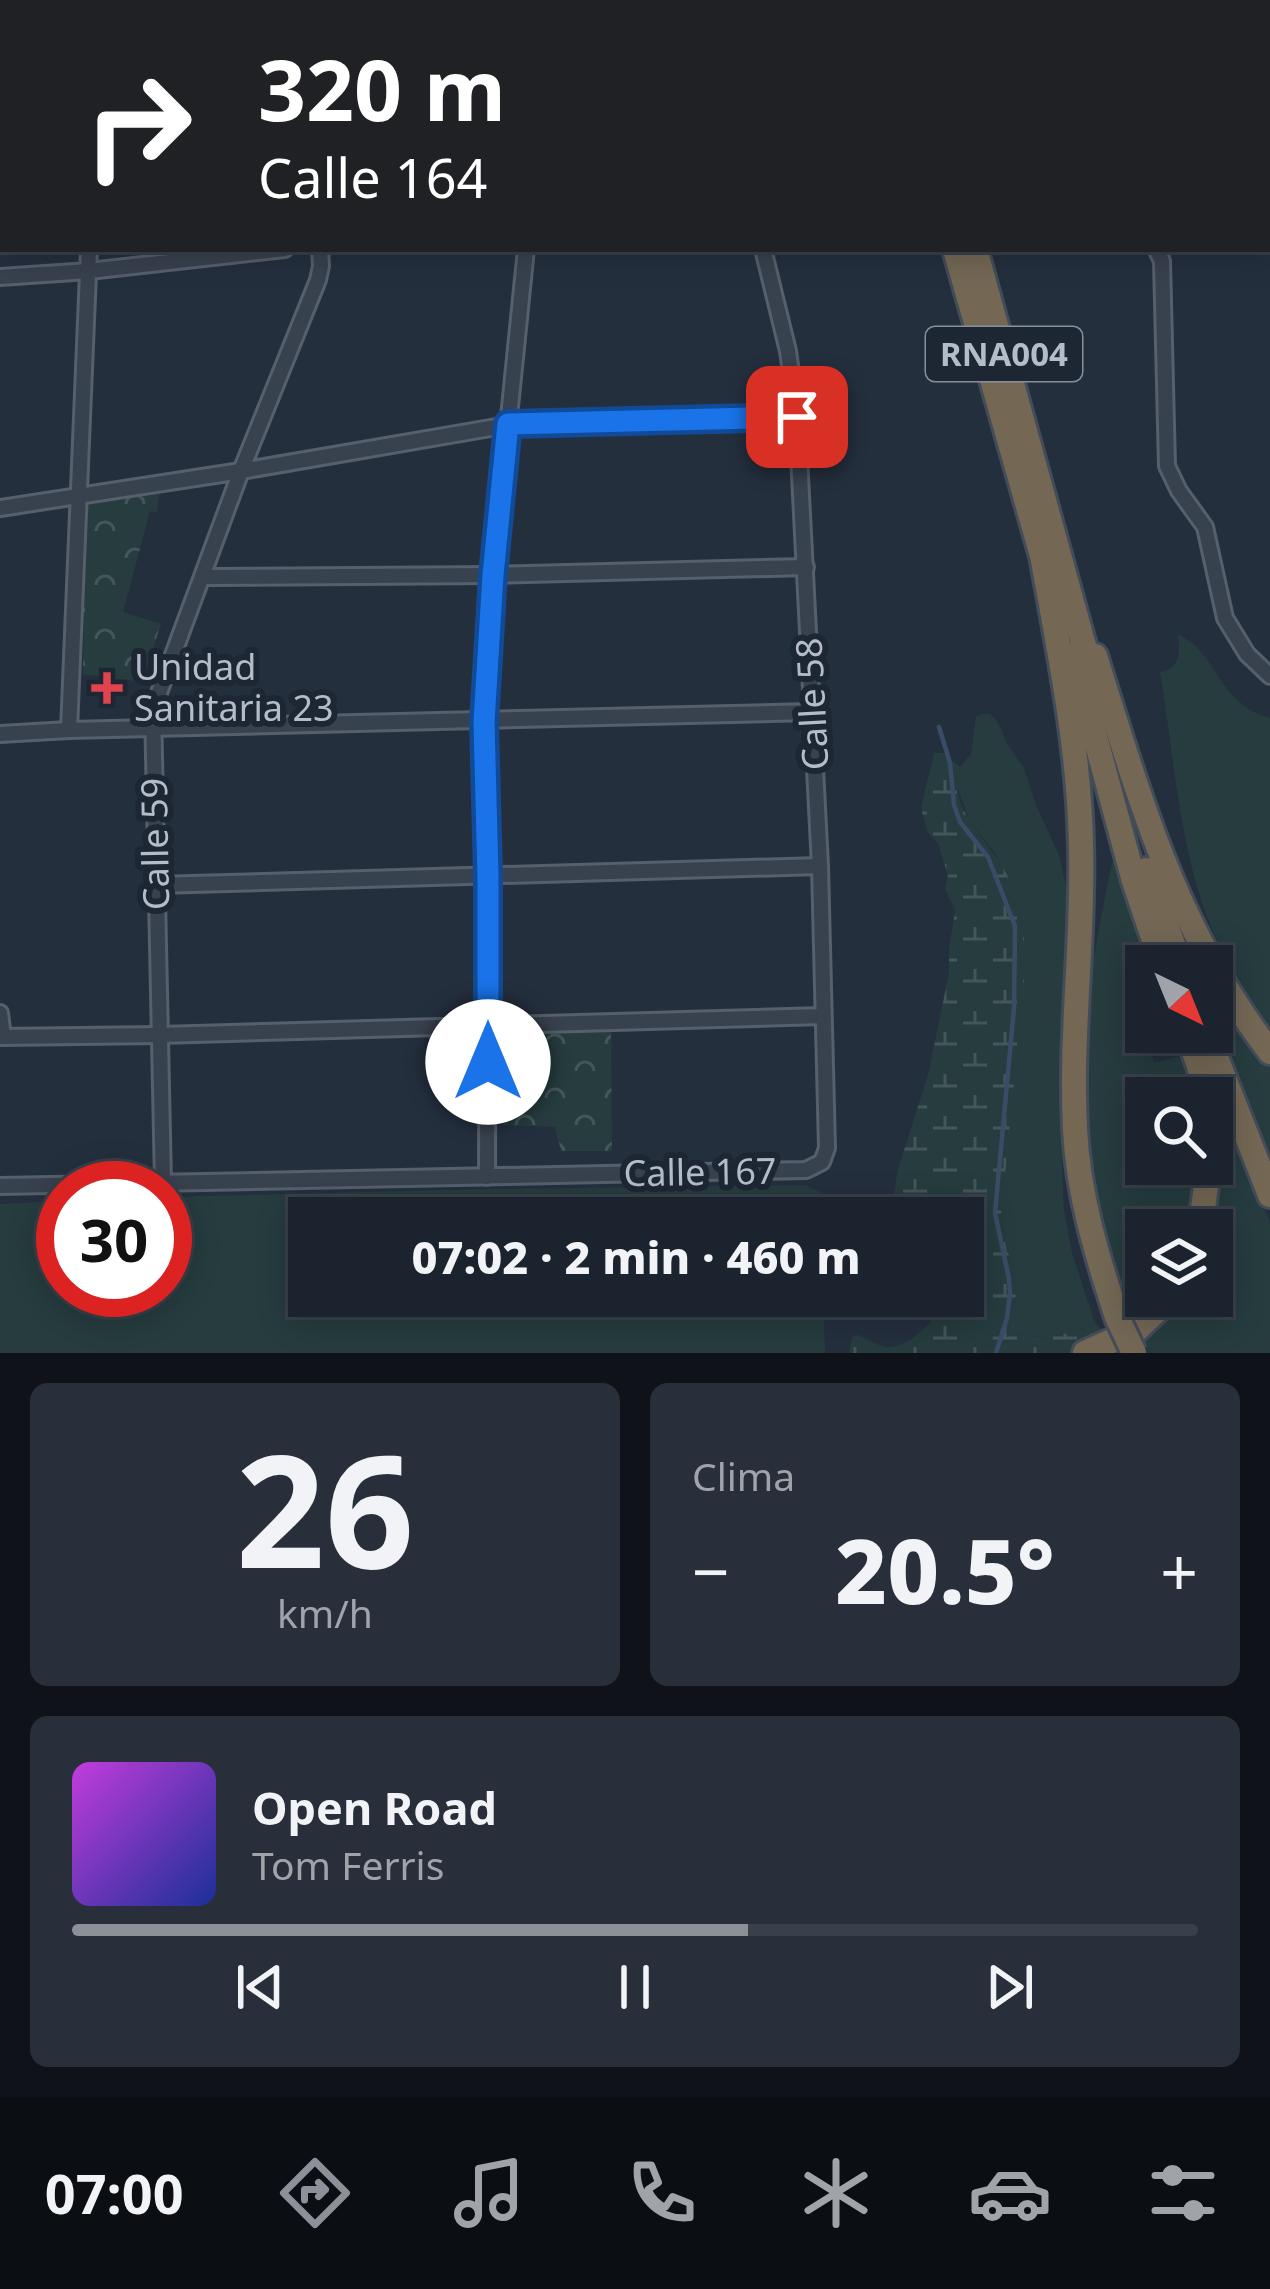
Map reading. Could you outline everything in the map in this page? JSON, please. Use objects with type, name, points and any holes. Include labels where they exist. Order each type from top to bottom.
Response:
[{"type":"highway","points":[[941,252],[1009,446]]},
{"type":"highway","name":"RNA004","points":[[956,252],[1009,446],[1051,558]]},
{"type":"highway","name":"RNA004","points":[[976,252],[1034,458],[1051,558]]},
{"type":"highway","points":[[989,252],[1034,458]]},
{"type":"highway","points":[[1051,558],[1142,909],[1161,945]]},
{"type":"highway","points":[[1051,558],[1168,878],[1221,982],[1270,1052]]},
{"type":"highway","points":[[1051,558],[1079,796],[1081,932],[1074,1045],[1078,1168],[1117,1317],[1134,1353]]},
{"type":"highway","points":[[1215,1053],[1270,1195]]},
{"type":"highway","points":[[1085,1353],[1136,1330],[1150,1317]]},
{"type":"street","points":[[69,730],[89,252]]},
{"type":"street","points":[[0,278],[258,252]]},
{"type":"street","name":"Calle 59","points":[[163,1161],[155,698],[318,280],[320,252]]},
{"type":"street","points":[[487,1177],[484,722],[493,575],[526,252]]},
{"type":"street","name":"Calle 58","points":[[764,252],[788,351],[797,417],[820,866],[827,1148],[822,1162]]},
{"type":"street","points":[[1158,252],[1162,261],[1167,466],[1205,527],[1225,618],[1247,654],[1270,676]]},
{"type":"street","points":[[0,508],[508,424],[797,417]]},
{"type":"street","points":[[204,577],[806,566]]},
{"type":"street","points":[[0,734],[812,712]]},
{"type":"street","points":[[156,885],[820,866]]},
{"type":"street","points":[[0,1013],[1,1036],[823,1016]]},
{"type":"street","name":"Calle 167","points":[[192,1182],[806,1170],[822,1162]]},
{"type":"street","name":"Calle 167","points":[[0,1186],[36,1185]]},
{"type":"green space","points":[[160,491],[157,512],[150,511],[123,612],[161,624],[142,682],[83,674],[85,503]]},
{"type":"green space","points":[[1178,635],[1202,653],[1238,701],[1270,718],[1270,1031],[1233,970],[1233,945],[1217,941],[1188,851],[1160,672],[1175,663]]},
{"type":"green space","points":[[982,714],[998,722],[1024,768],[1059,855],[1068,895],[1070,934],[1059,1099],[1064,1211],[1095,1323],[1056,1336],[1015,1333],[1016,1276],[1001,1216],[1018,1029],[1018,906],[995,853],[970,822],[955,781],[971,754],[976,717]]},
{"type":"green space","points":[[934,753],[943,753],[960,767],[957,783],[964,811],[1013,888],[1025,970],[1001,1216],[1016,1276],[1015,1333],[1055,1336],[1095,1323],[1104,1332],[1081,1350],[849,1353],[852,1337],[858,1335],[895,1346],[914,1337],[934,1317],[984,1317],[984,1197],[893,1197],[928,1075],[949,973],[955,910],[945,889],[948,875],[938,843],[928,833],[921,808]]},
{"type":"green space","points":[[1112,862],[1117,863],[1145,945],[1125,945],[1125,1053],[1151,1053],[1154,1063],[1183,1058],[1189,1077],[1125,1077],[1125,1185],[1194,1185],[1191,1209],[1125,1209],[1125,1301],[1093,1195],[1084,1140],[1083,1060],[1091,978]]},
{"type":"green space","points":[[1233,1010],[1270,1065],[1270,1160],[1230,1053]]},
{"type":"green space","points":[[611,1027],[612,1151],[561,1151],[555,1127],[503,1125],[502,1030]]},
{"type":"green space","points":[[1233,1127],[1270,1223],[1270,1353],[1107,1353],[1153,1317],[1233,1317],[1233,1209],[1216,1207],[1218,1185],[1233,1185]]},
{"type":"green space","points":[[805,1185],[820,1192],[820,1197],[288,1197],[288,1317],[824,1317],[825,1353],[0,1353],[0,1204],[36,1202],[36,1317],[192,1317],[192,1196]]},
{"type":"waterway","points":[[939,727],[960,822],[988,857],[1015,926],[1014,1008],[995,1213],[1010,1293],[996,1353]]},
{"type":"place","name":"Unidad Sanitaria 23","points":[[107,688]]},
{"type":"route","points":[[488,1062],[484,722],[508,424],[797,417]]}]
